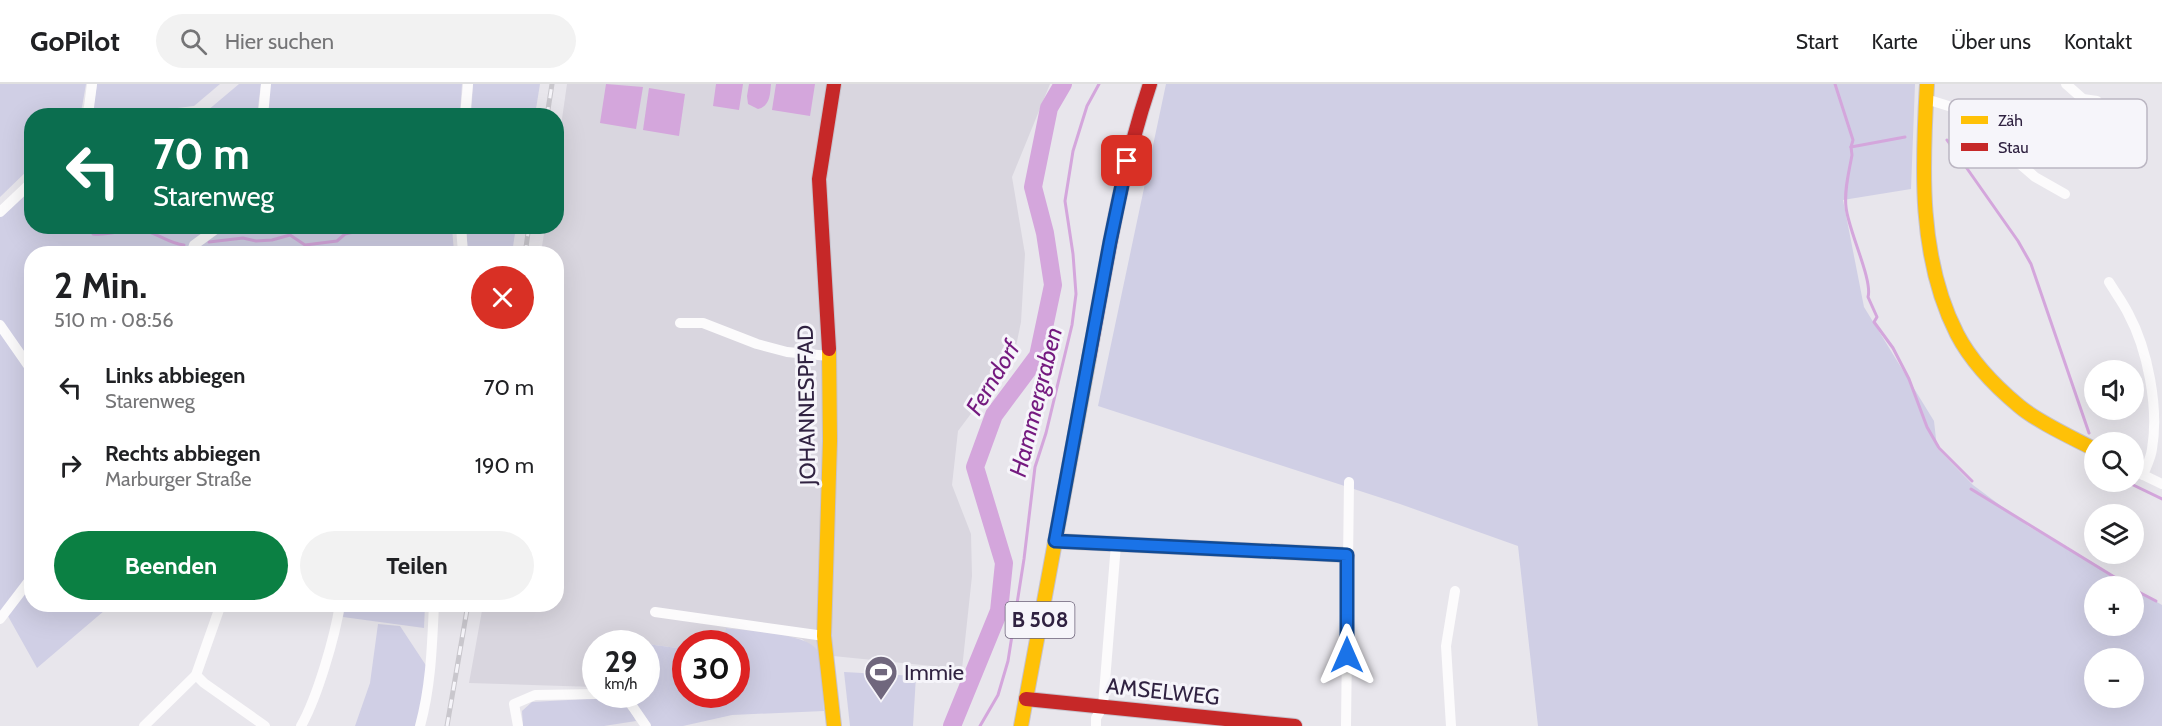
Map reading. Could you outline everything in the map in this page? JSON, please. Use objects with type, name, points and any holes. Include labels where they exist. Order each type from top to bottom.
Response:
[{"type":"street","points":[[89,108],[92,84]]},
{"type":"street","points":[[264,108],[266,84]]},
{"type":"street","points":[[466,108],[468,84]]},
{"type":"street","name":"JOHANNESPFAD","points":[[834,84],[819,179],[829,356],[830,441],[824,636],[834,726]]},
{"type":"street","name":"B 508","points":[[1021,726],[1123,179],[1136,125],[1150,84]]},
{"type":"street","points":[[1927,84],[1924,194],[1929,242],[1941,295],[1958,334],[1983,372],[2021,408],[2084,443]]},
{"type":"street","points":[[2066,84],[2083,99]]},
{"type":"street","points":[[1926,99],[1949,106]]},
{"type":"street","points":[[2025,168],[2035,177],[2065,194]]},
{"type":"street","points":[[0,212],[24,190]]},
{"type":"street","points":[[194,246],[209,234]]},
{"type":"street","points":[[2109,282],[2129,314],[2142,347],[2151,389],[2153,442],[2152,451],[2144,463]]},
{"type":"street","points":[[680,322],[703,323],[758,344],[787,352],[829,356]]},
{"type":"street","points":[[0,325],[24,360]]},
{"type":"street","points":[[2144,475],[2162,484]]},
{"type":"street","points":[[1346,726],[1349,482]]},
{"type":"street","points":[[1055,541],[1347,555]]},
{"type":"street","points":[[1096,726],[1096,718],[1103,706],[1116,544]]},
{"type":"street","points":[[0,620],[24,588]]},
{"type":"street","points":[[1451,726],[1446,645],[1455,591]]},
{"type":"street","points":[[144,726],[196,675],[218,612]]},
{"type":"street","points":[[301,726],[319,682],[338,612]]},
{"type":"street","points":[[420,726],[431,666],[434,612]]},
{"type":"street","points":[[655,612],[824,636]]},
{"type":"street","points":[[196,675],[265,726]]},
{"type":"street","points":[[518,726],[514,704],[535,695],[582,694]]},
{"type":"street","name":"AMSELWEG","points":[[1026,699],[1295,726]]},
{"type":"street","points":[[634,708],[646,726]]},
{"type":"shaded area","points":[[0,84],[86,84],[82,108],[24,108],[24,174],[0,197]]},
{"type":"shaded area","points":[[97,84],[220,84],[194,106],[93,108]]},
{"type":"shaded area","points":[[239,84],[261,84],[258,108],[210,108]]},
{"type":"shaded area","points":[[270,84],[462,84],[460,108],[268,108]]},
{"type":"shaded area","points":[[473,84],[540,84],[536,108],[472,108]]},
{"type":"shaded area","points":[[567,84],[1050,84],[1012,177],[1025,254],[1021,322],[1015,351],[958,431],[952,485],[971,534],[972,576],[962,669],[833,656],[818,652],[802,639],[750,630],[727,628],[727,630],[672,630],[672,647],[660,646],[660,630],[582,630],[582,687],[469,683],[482,612],[564,612],[564,246],[542,246],[544,234],[564,234],[564,108]]},
{"type":"shaded area","points":[[606,84],[643,87],[636,129],[600,123]]},
{"type":"shaded area","points":[[716,84],[743,84],[739,110],[713,106]]},
{"type":"shaded area","points":[[749,84],[771,84],[769,100],[762,108],[758,109],[748,104]]},
{"type":"shaded area","points":[[776,84],[815,84],[810,116],[772,110]]},
{"type":"shaded area","points":[[1166,84],[1915,84],[1911,189],[1843,200],[1864,307],[1934,421],[1937,448],[1973,485],[2028,526],[2084,559],[2084,564],[2093,564],[2114,576],[2084,576],[2084,636],[2144,636],[2144,594],[2162,605],[2162,726],[1538,726],[1518,546],[1400,504],[1098,406]]},
{"type":"shaded area","points":[[649,88],[685,94],[679,136],[643,130]]},
{"type":"shaded area","points":[[24,193],[24,234],[453,234],[453,246],[24,246],[24,612],[103,612],[37,668],[4,609],[0,611],[0,215]]},
{"type":"shaded area","points":[[467,234],[515,234],[513,246],[467,246]]},
{"type":"shaded area","points":[[344,612],[425,612],[424,628],[343,617]]},
{"type":"shaded area","points":[[378,624],[400,626],[427,667],[417,726],[355,726],[370,683]]},
{"type":"shaded area","points":[[750,631],[801,640],[811,644],[817,650],[824,711],[732,715],[683,726],[648,726],[638,708],[660,708],[660,646],[672,647],[672,708],[750,708]]},
{"type":"shaded area","name":"Immie","points":[[844,672],[916,676],[913,726],[850,726]]},
{"type":"shaded area","points":[[582,699],[582,708],[627,708],[636,721],[604,726],[523,726],[522,711],[532,702]]},
{"type":"waterway","name":"Ferndorf","points":[[952,726],[999,611],[1004,563],[975,467],[994,415],[1038,356],[1053,285],[1045,233],[1033,187],[1049,108],[1063,84]]},
{"type":"waterway","name":"Hammergraben","points":[[980,726],[998,695],[1008,661],[1035,467],[1046,433],[1072,325],[1076,294],[1065,201],[1073,151],[1087,106],[1099,84]]},
{"type":"waterway","points":[[1835,84],[1853,140],[1851,147],[1905,137]]},
{"type":"waterway","points":[[1851,147],[1846,207],[1867,279],[1868,297],[1877,317],[1874,322],[1893,348],[1909,379],[1927,427],[1939,448],[1972,481]]},
{"type":"waterway","points":[[1967,168],[2018,241],[2031,264],[2089,432]]},
{"type":"waterway","points":[[93,234],[105,234]]},
{"type":"waterway","points":[[154,234],[184,245]]},
{"type":"waterway","points":[[209,242],[243,238],[256,241],[272,240],[290,235],[305,245],[337,241],[345,234]]},
{"type":"waterway","points":[[1971,489],[2113,576]]},
{"type":"waterway","points":[[2144,490],[2162,499]]},
{"type":"waterway","points":[[2144,595],[2156,601]]},
{"type":"railway","points":[[548,108],[552,84]]},
{"type":"railway","points":[[526,246],[528,234]]},
{"type":"railway","points":[[447,726],[467,612]]},
{"type":"traffic: slow","points":[[1927,84],[1924,147],[1926,212],[1935,275],[1944,305],[1969,354],[2001,390],[2027,412],[2084,444]]},
{"type":"traffic: slow","points":[[829,349],[830,441],[824,636],[834,726]]},
{"type":"traffic: slow","points":[[1021,726],[1089,358]]},
{"type":"traffic: slow","points":[[1055,541],[1347,555]]},
{"type":"traffic: jam","points":[[829,349],[819,179],[834,84]]},
{"type":"traffic: jam","points":[[1089,358],[1122,186],[1150,84]]},
{"type":"traffic: jam","points":[[1026,699],[1295,726]]},
{"type":"place","name":"Immie","points":[[881,701]]},
{"type":"route","points":[[1127,161],[1055,541],[1347,555],[1347,655]]}]
